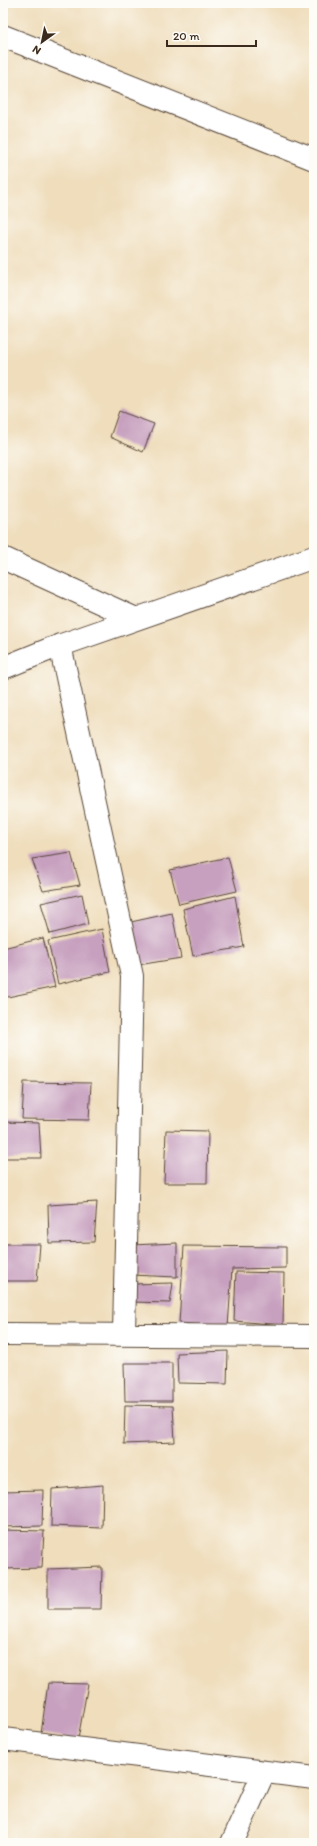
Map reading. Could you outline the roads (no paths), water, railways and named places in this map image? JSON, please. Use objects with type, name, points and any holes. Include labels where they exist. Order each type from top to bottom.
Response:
[{"type":"street","points":[[3,36],[314,159]]},
{"type":"street","points":[[3,668],[60,645],[314,557]]},
{"type":"street","points":[[3,558],[136,619]]},
{"type":"street","points":[[60,645],[132,976],[124,1333]]},
{"type":"street","points":[[3,1334],[124,1333],[314,1336]]},
{"type":"street","points":[[3,1738],[314,1778]]},
{"type":"street","points":[[232,1843],[264,1772]]}]
